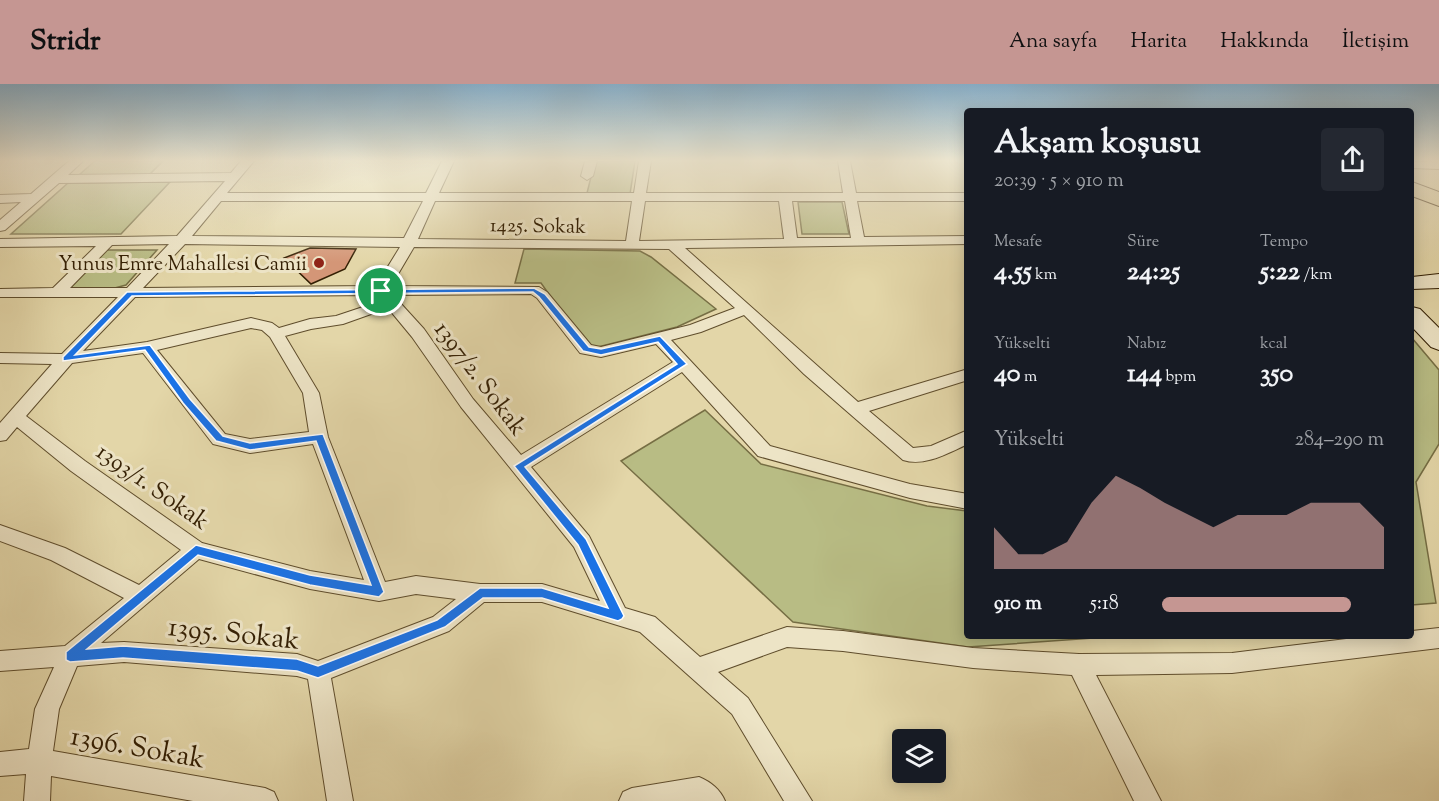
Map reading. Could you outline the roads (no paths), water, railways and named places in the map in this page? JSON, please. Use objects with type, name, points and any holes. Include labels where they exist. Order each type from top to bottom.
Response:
[{"type":"street","points":[[0,227],[38,194]]},
{"type":"street","points":[[5,428],[66,359],[181,240],[220,194]]},
{"type":"street","points":[[218,197],[964,197]]},
{"type":"street","points":[[276,334],[310,324],[338,321],[385,297],[431,197]]},
{"type":"street","points":[[632,245],[640,197]]},
{"type":"street","points":[[785,197],[791,241]]},
{"type":"street","points":[[850,197],[858,242]]},
{"type":"street","points":[[0,199],[34,198]]},
{"type":"street","name":"1425. Sokak","points":[[0,243],[181,240],[673,245],[791,241],[964,240]]},
{"type":"street","points":[[57,294],[108,241]]},
{"type":"street","points":[[673,245],[746,309],[810,370],[909,455],[934,452],[964,438]]},
{"type":"street","points":[[1414,283],[1439,281]]},
{"type":"street","points":[[0,293],[385,297],[534,290],[542,296],[586,349],[601,352],[695,329],[746,309]]},
{"type":"street","name":"1397/2. Sokak","points":[[385,297],[418,333],[466,403],[582,542],[618,616]]},
{"type":"street","points":[[1414,316],[1439,342]]},
{"type":"street","points":[[0,358],[66,359],[147,347],[251,323],[267,326],[276,334],[311,393],[319,437],[379,592],[416,585],[480,593],[542,593],[647,624],[740,705],[799,801]]},
{"type":"street","points":[[660,338],[764,450],[910,491],[964,501]]},
{"type":"street","points":[[147,347],[219,439],[250,446],[319,437]]},
{"type":"street","points":[[519,466],[682,364]]},
{"type":"street","points":[[856,409],[964,375]]},
{"type":"street","name":"1393/1. Sokak","points":[[5,428],[78,466],[196,550],[310,580],[379,592]]},
{"type":"street","points":[[0,533],[58,554],[140,596]]},
{"type":"street","points":[[37,801],[39,761],[47,709],[70,656],[196,550]]},
{"type":"street","points":[[340,801],[318,672],[441,624],[480,593]]},
{"type":"street","points":[[698,668],[787,637],[843,640],[973,658],[1079,665],[1232,663],[1439,638]]},
{"type":"street","name":"1395. Sokak","points":[[0,661],[123,652],[297,665],[318,672]]},
{"type":"street","points":[[1079,665],[1148,801]]},
{"type":"street","name":"1396. Sokak","points":[[0,764],[39,761],[265,801]]},
{"type":"street","points":[[632,801],[699,790],[712,801]]},
{"type":"place","name":"Yunus Emre Mahallesi Camii","points":[[319,263]]}]
